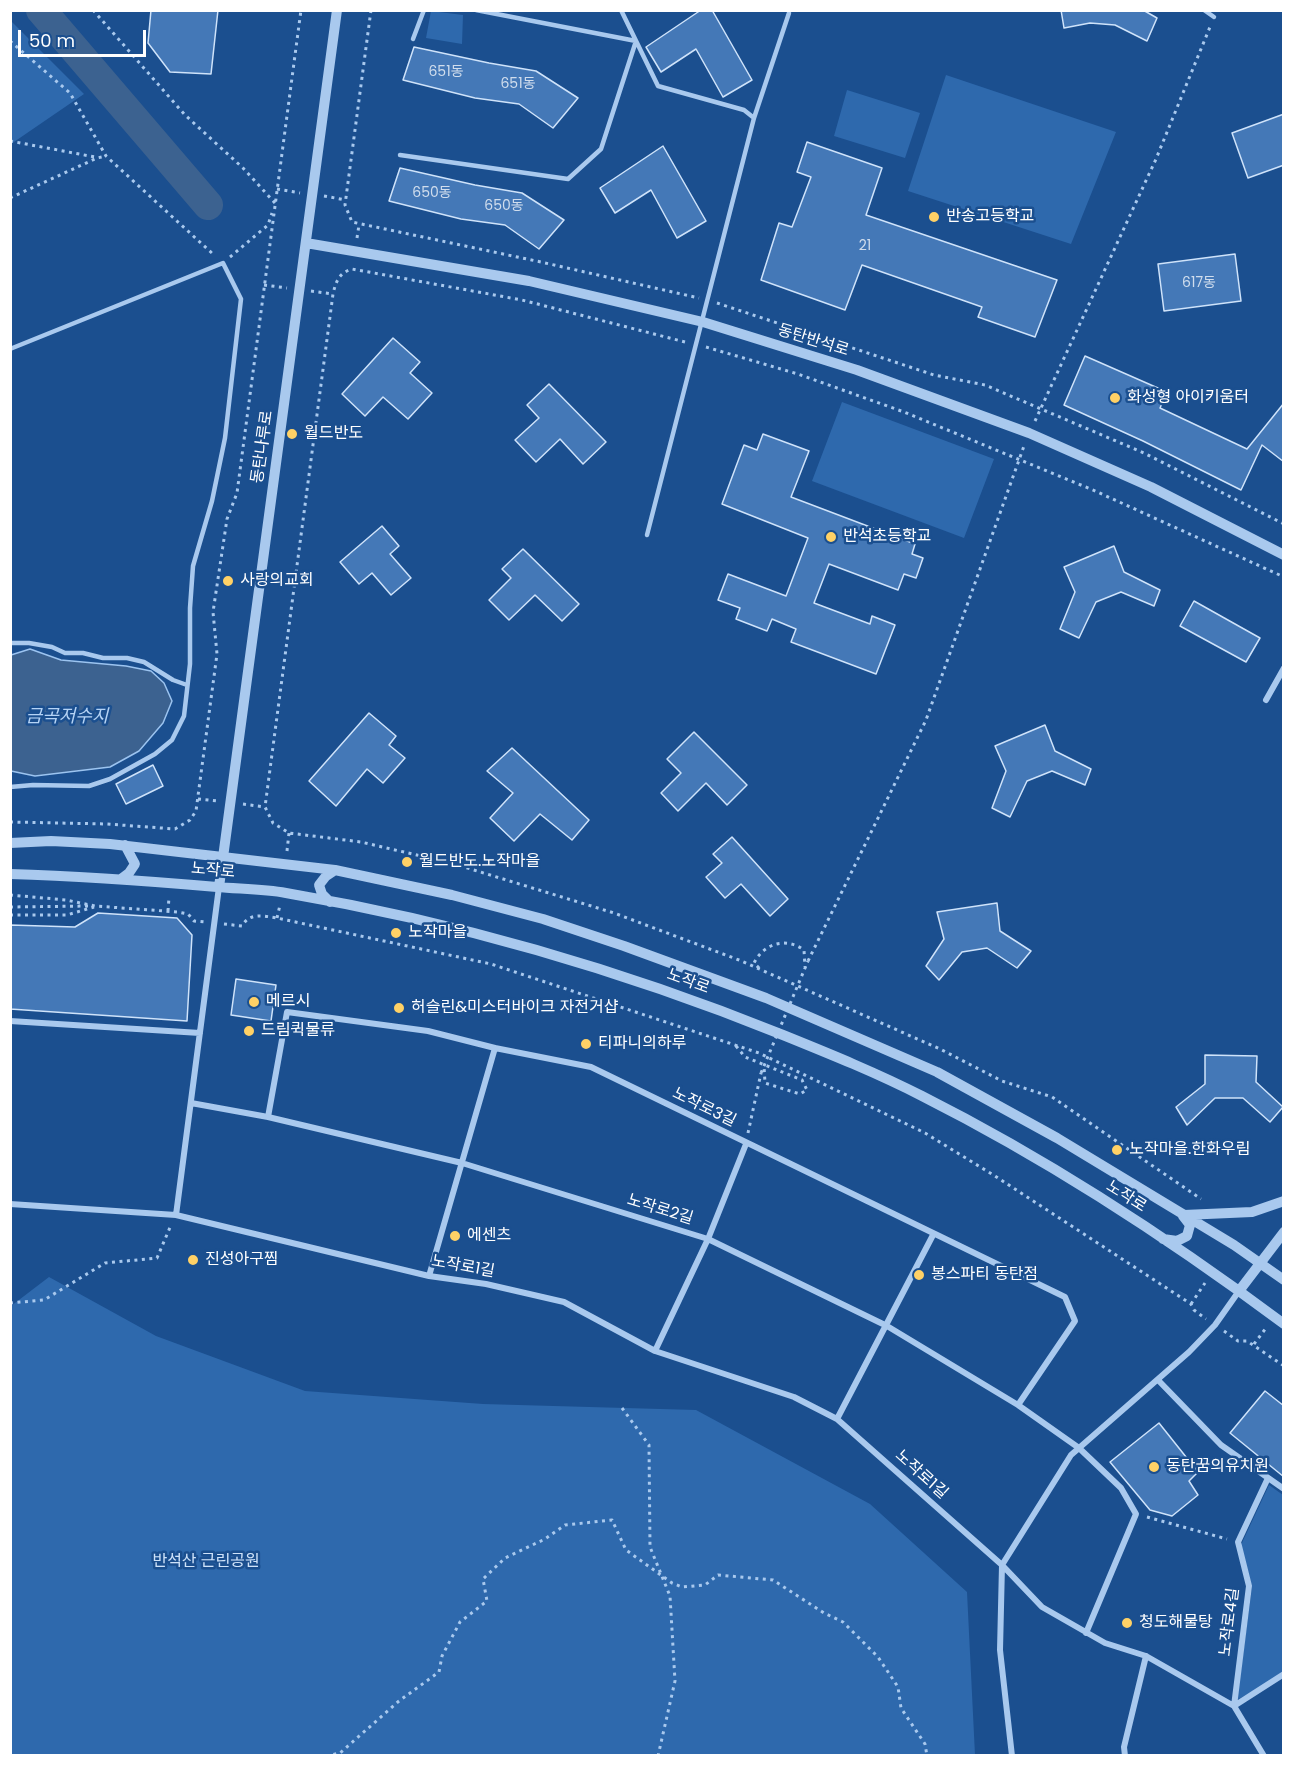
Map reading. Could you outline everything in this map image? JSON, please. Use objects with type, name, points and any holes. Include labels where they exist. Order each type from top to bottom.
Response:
[{"type":"street","name":"동탄나루로","points":[[219,887],[337,10]]},
{"type":"street","name":"동탄반석로","points":[[306,243],[529,281],[703,322],[857,370],[1029,433],[1151,487],[1284,555]]},
{"type":"street","points":[[1266,700],[1284,668]]},
{"type":"street","name":"노작로","points":[[10,843],[51,841],[124,845],[335,870],[452,895],[543,919],[766,998],[897,1054],[986,1097],[1234,1245],[1284,1280]]},
{"type":"street","points":[[121,879],[135,864],[124,845]]},
{"type":"street","points":[[330,902],[322,894],[319,885],[335,870]]},
{"type":"street","name":"노작로","points":[[10,874],[121,879],[283,892],[504,940],[629,977],[704,1003],[852,1062],[923,1096],[1037,1159],[1162,1239],[1284,1324]]},
{"type":"street","points":[[176,1215],[219,887]]},
{"type":"street","name":"노작로3길","points":[[268,1117],[288,1012],[428,1031],[495,1048],[591,1067],[933,1235],[1065,1297],[1075,1321],[1018,1405]]},
{"type":"street","points":[[10,1021],[200,1033]]},
{"type":"street","points":[[429,1275],[495,1048]]},
{"type":"street","name":"노작로2길","points":[[191,1103],[268,1117],[462,1163],[708,1239],[887,1326],[1018,1405],[1079,1448]]},
{"type":"street","points":[[655,1351],[708,1239],[746,1144]]},
{"type":"street","points":[[1181,1215],[1252,1212],[1284,1201]]},
{"type":"street","name":"노작로1길","points":[[10,1204],[176,1215],[429,1275],[486,1284],[564,1302],[655,1351],[794,1397],[837,1419],[1002,1565]]},
{"type":"street","points":[[1162,1239],[1177,1241],[1187,1236],[1190,1225],[1181,1215]]},
{"type":"street","points":[[1012,1755],[1000,1650],[1002,1565],[1071,1455],[1158,1380],[1215,1325],[1284,1232]]},
{"type":"street","points":[[837,1419],[933,1235]]},
{"type":"street","points":[[1158,1380],[1221,1445],[1284,1489]]},
{"type":"street","points":[[1079,1448],[1121,1488],[1137,1514],[1086,1633]]},
{"type":"street","points":[[1238,1542],[1268,1478]]},
{"type":"street","name":"노작로4길","points":[[1233,1706],[1250,1586],[1238,1542]]},
{"type":"street","points":[[1002,1565],[1042,1607],[1105,1643],[1146,1656],[1233,1706],[1264,1755]]},
{"type":"street","points":[[1125,1755],[1124,1747],[1146,1656]]},
{"type":"street","points":[[1233,1706],[1284,1674]]},
{"type":"lane","points":[[413,39],[424,10]]},
{"type":"lane","points":[[476,10],[636,41]]},
{"type":"lane","points":[[1204,10],[1214,17]]},
{"type":"lane","points":[[623,12],[658,87],[744,110],[754,118]]},
{"type":"lane","points":[[647,535],[754,118],[789,13]]},
{"type":"lane","points":[[400,155],[568,179],[601,149],[636,41]]},
{"type":"lane","points":[[10,349],[223,263],[241,299],[225,438],[212,501],[194,566],[184,716],[172,740],[155,754],[110,779],[89,786],[10,787]]},
{"type":"lane","points":[[10,643],[29,643],[52,647],[65,653],[83,653],[103,658],[128,658],[144,662],[173,681],[187,685]]},
{"type":"path","points":[[10,41],[70,93],[106,156],[223,263],[268,225],[275,203],[243,168],[185,115],[93,10]]},
{"type":"path","points":[[371,10],[345,205],[352,222],[541,262],[708,301],[933,375],[985,385],[1144,453],[1284,524]]},
{"type":"path","points":[[746,1144],[761,1073],[805,967],[926,720],[1029,433],[1156,159],[1214,17]]},
{"type":"path","points":[[10,141],[97,158]]},
{"type":"path","points":[[10,198],[106,156]]},
{"type":"path","points":[[1209,1202],[1199,1198],[1052,1097],[1002,1081],[940,1049],[739,960],[614,914],[451,863],[361,842],[289,833],[273,823],[265,807],[332,306],[339,276],[352,268],[522,300],[697,345],[798,374],[904,412],[1103,494],[1284,577]]},
{"type":"path","points":[[10,895],[66,900],[95,906]]},
{"type":"path","points":[[10,915],[67,915],[95,906]]},
{"type":"path","points":[[10,907],[95,906],[178,912],[188,914],[194,921]]},
{"type":"path","points":[[242,926],[246,919],[255,916],[277,918],[492,964],[759,1053],[925,1133],[1181,1297],[1191,1304],[1194,1310]]},
{"type":"path","points":[[761,970],[754,963],[760,951],[777,943],[794,943],[804,950],[805,967]]},
{"type":"path","points":[[734,1044],[745,1057],[802,1080],[807,1090],[800,1094],[765,1083],[764,1066]]},
{"type":"path","points":[[10,1303],[44,1300],[105,1263],[157,1258],[176,1215]]},
{"type":"path","points":[[1238,1341],[1247,1341],[1284,1366]]},
{"type":"path","points":[[622,1408],[649,1445],[650,1547],[670,1596],[675,1681],[658,1755]]},
{"type":"path","points":[[1137,1514],[1238,1542]]},
{"type":"path","points":[[326,1755],[340,1753],[399,1701],[440,1672],[442,1656],[460,1622],[487,1601],[483,1579],[506,1558],[545,1539],[565,1525],[612,1520],[626,1550],[672,1583],[682,1587],[705,1585],[718,1575],[773,1580],[824,1613],[843,1622],[879,1657],[898,1687],[901,1708],[925,1744],[927,1755]]},
{"type":"green space","points":[[431,11],[463,15],[462,44],[426,38]]},
{"type":"green space","points":[[10,20],[84,94],[11,144],[10,144]]},
{"type":"green space","points":[[946,75],[1116,132],[1071,244],[908,191]]},
{"type":"green space","points":[[847,90],[920,113],[905,158],[834,136]]},
{"type":"green space","points":[[842,402],[994,459],[964,538],[812,481]]},
{"type":"green space","name":"반석산 근린공원","points":[[49,1277],[156,1336],[305,1391],[483,1404],[696,1410],[870,1504],[967,1592],[975,1755],[11,1755],[11,1306]]},
{"type":"green space","points":[[1269,1485],[1283,1495],[1283,1672],[1237,1700],[1252,1587],[1241,1545]]},
{"type":"water","name":"금곡저수지","points":[[30,649],[61,660],[126,666],[151,671],[164,683],[172,701],[163,723],[139,751],[110,767],[35,776],[11,771],[11,655]]},
{"type":"building","points":[[151,10],[218,10],[211,74],[170,72],[148,43]]},
{"type":"building","points":[[701,10],[712,10],[752,80],[723,97],[696,49],[661,72],[646,47]]},
{"type":"building","points":[[1061,10],[1143,10],[1157,18],[1147,41],[1115,25],[1090,23],[1064,28]]},
{"type":"building","points":[[414,47],[536,71],[578,98],[553,128],[519,104],[475,98],[403,80]]},
{"type":"building","points":[[1284,114],[1284,165],[1248,178],[1232,133]]},
{"type":"building","name":"반송고등학교","points":[[807,142],[882,168],[866,215],[1057,280],[1035,337],[978,317],[982,307],[862,265],[845,310],[761,280],[779,223],[792,227],[811,177],[797,172]]},
{"type":"building","points":[[663,146],[706,221],[677,238],[651,190],[615,213],[600,188]]},
{"type":"building","points":[[400,168],[522,193],[564,220],[539,249],[505,225],[461,219],[389,201]]},
{"type":"building","points":[[1235,254],[1241,301],[1164,311],[1158,264]]},
{"type":"building","points":[[393,338],[420,362],[410,373],[432,393],[408,419],[383,397],[365,416],[342,394]]},
{"type":"building","points":[[1085,356],[1167,392],[1160,408],[1247,449],[1284,403],[1284,462],[1262,445],[1241,490],[1064,405]]},
{"type":"building","points":[[549,384],[606,442],[583,464],[560,439],[536,462],[515,440],[539,418],[527,405]]},
{"type":"building","name":"반석초등학교","points":[[763,434],[809,451],[791,497],[915,544],[912,554],[923,558],[916,578],[904,574],[898,590],[829,564],[814,603],[870,624],[872,616],[895,625],[876,674],[791,642],[796,629],[772,619],[767,631],[736,619],[740,608],[718,600],[728,574],[786,596],[808,538],[722,504],[744,445],[757,450]]},
{"type":"building","points":[[382,526],[399,546],[390,554],[411,578],[391,595],[372,573],[359,584],[340,562]]},
{"type":"building","points":[[1114,546],[1124,572],[1160,590],[1154,606],[1121,592],[1096,602],[1079,638],[1060,629],[1075,592],[1064,567]]},
{"type":"building","points":[[523,549],[579,604],[562,621],[535,595],[509,620],[489,600],[511,578],[502,569]]},
{"type":"building","points":[[1194,601],[1260,638],[1246,662],[1180,626]]},
{"type":"building","points":[[369,713],[396,736],[389,745],[405,758],[383,783],[367,769],[336,806],[309,781]]},
{"type":"building","points":[[1045,725],[1055,751],[1091,769],[1085,785],[1052,771],[1027,781],[1010,817],[992,808],[1006,771],[995,746]]},
{"type":"building","points":[[694,732],[747,785],[727,805],[706,783],[678,811],[661,793],[681,773],[667,759]]},
{"type":"building","points":[[512,748],[589,820],[572,840],[540,814],[514,841],[490,818],[513,793],[487,771]]},
{"type":"building","points":[[153,765],[163,786],[126,804],[116,784]]},
{"type":"building","points":[[732,837],[788,899],[770,916],[741,884],[725,898],[706,877],[722,863],[713,854]]},
{"type":"building","points":[[997,903],[1000,931],[1031,951],[1017,968],[987,948],[962,952],[939,980],[926,966],[944,939],[937,912]]},
{"type":"building","points":[[98,913],[177,918],[192,935],[187,1021],[10,1009],[10,925],[75,927]]},
{"type":"building","points":[[236,979],[276,985],[271,1021],[231,1015]]},
{"type":"building","points":[[1205,1055],[1257,1056],[1256,1082],[1283,1107],[1270,1122],[1243,1098],[1215,1098],[1187,1125],[1176,1107],[1205,1084]]},
{"type":"building","points":[[1265,1391],[1284,1406],[1284,1477],[1230,1433]]},
{"type":"building","name":"동탄꿈의유치원","points":[[1159,1423],[1198,1472],[1189,1481],[1198,1495],[1172,1516],[1150,1510],[1110,1462]]},
{"type":"waterway","points":[[41,10],[208,205]]},
{"type":"place","name":"반송고등학교","points":[[934,217]]},
{"type":"place","name":"화성형 아이키움터","points":[[1115,398]]},
{"type":"place","name":"월드반도","points":[[292,434]]},
{"type":"place","name":"반석초등학교","points":[[831,537]]},
{"type":"place","name":"사랑의교회","points":[[228,581]]},
{"type":"place","name":"월드반도.노작마을","points":[[407,862]]},
{"type":"place","name":"노작마을","points":[[396,933]]},
{"type":"place","name":"메르시","points":[[254,1002]]},
{"type":"place","name":"허슬린&미스터바이크 자전거샵","points":[[399,1008]]},
{"type":"place","name":"드림퀵물류","points":[[249,1031]]},
{"type":"place","name":"티파니의하루","points":[[586,1044]]},
{"type":"place","name":"노작마을.한화우림","points":[[1117,1150]]},
{"type":"place","name":"에센츠","points":[[455,1236]]},
{"type":"place","name":"진성아구찜","points":[[193,1260]]},
{"type":"place","name":"봉스파티 동탄점","points":[[919,1275]]},
{"type":"place","name":"동탄꿈의유치원","points":[[1154,1467]]},
{"type":"place","name":"청도해물탕","points":[[1127,1623]]}]
